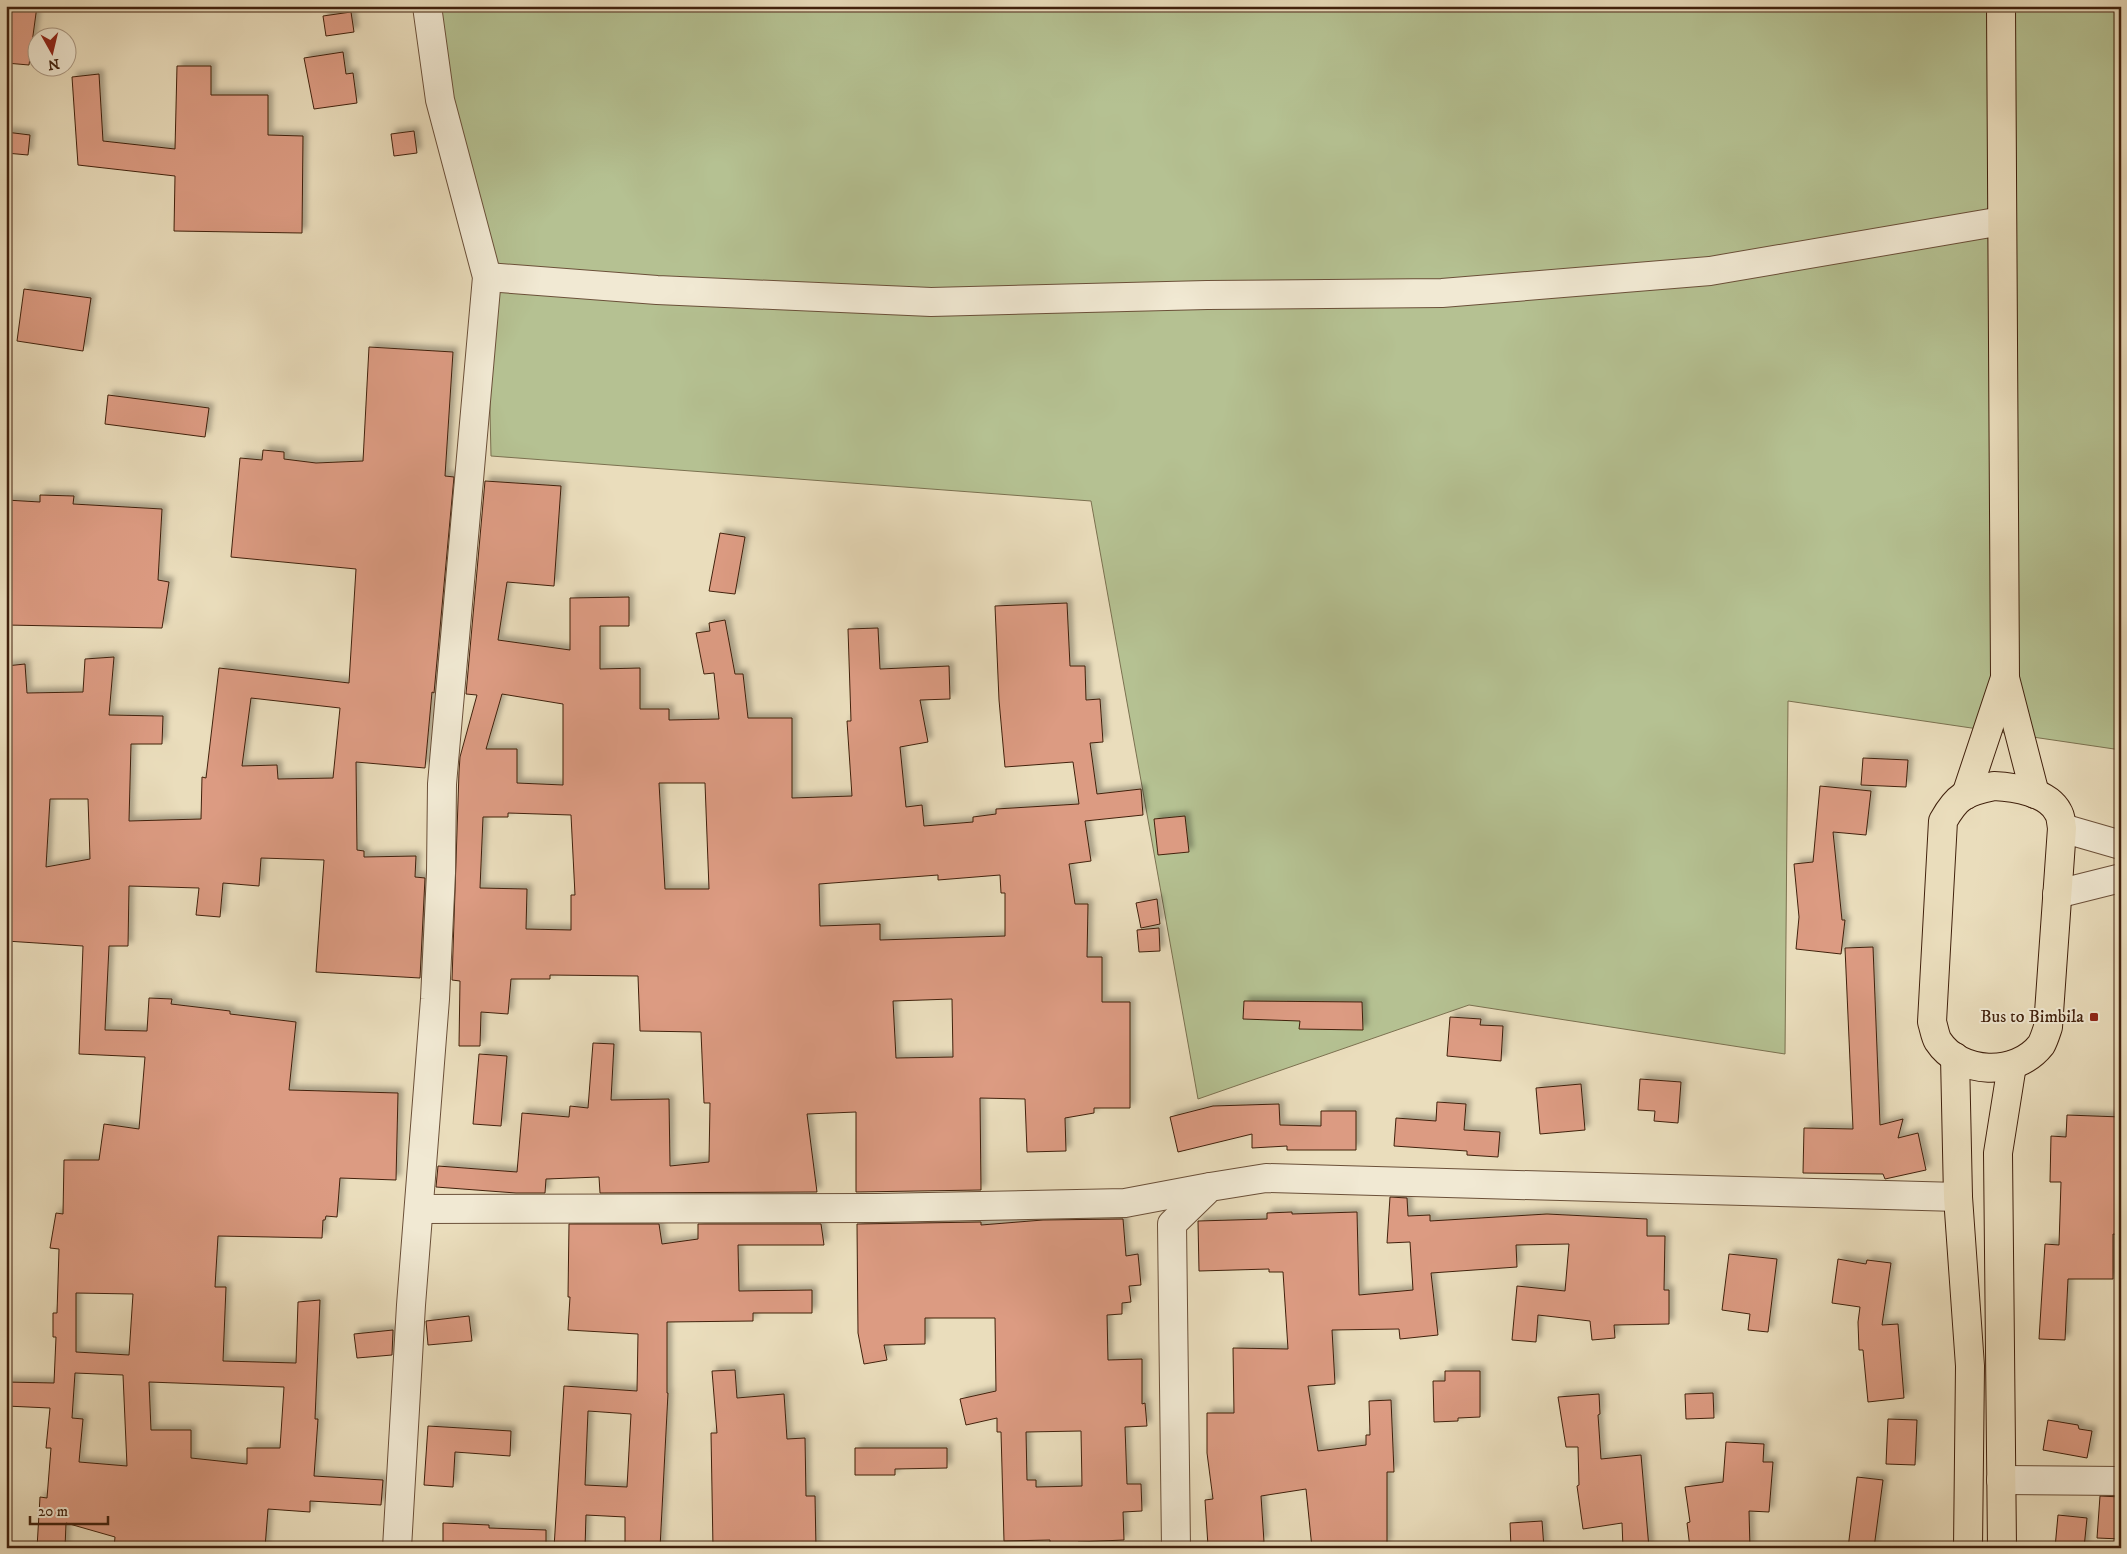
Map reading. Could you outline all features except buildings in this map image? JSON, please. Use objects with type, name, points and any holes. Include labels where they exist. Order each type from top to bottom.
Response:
[{"type":"highway","points":[[2001,6],[2005,678],[2036,794]]},
{"type":"highway","points":[[1966,795],[2005,678]]},
{"type":"highway","points":[[1994,786],[2022,789],[2036,794],[2058,812],[2062,828],[2048,1027],[2042,1044],[2028,1056],[2012,1065],[2001,1068],[1976,1067],[1955,1057],[1938,1040],[1932,1022],[1943,822],[1954,802],[1966,795],[1994,786]]},
{"type":"highway","points":[[1955,1057],[1958,1197],[1970,1366],[1968,1548]]},
{"type":"highway","points":[[2002,1548],[1998,1153],[2012,1065]]},
{"type":"street","points":[[397,1548],[410,1315],[434,999],[441,873],[442,784],[487,276],[440,100],[427,6]]},
{"type":"street","points":[[487,276],[657,290],[931,302],[1207,295],[1442,293],[1710,271],[2002,221]]},
{"type":"street","points":[[2062,828],[2121,845]]},
{"type":"street","points":[[2057,894],[2121,878]]},
{"type":"street","points":[[419,1209],[876,1208],[1125,1203],[1266,1178],[1958,1197]]},
{"type":"street","points":[[1176,1548],[1172,1224],[1210,1187]]},
{"type":"street","points":[[2002,1480],[2121,1481]]},
{"type":"green space","points":[[428,6],[2121,6],[2121,750],[1788,701],[1785,1054],[1469,1005],[1198,1099],[1091,501],[491,456],[487,277]]},
{"type":"place","name":"Bus to Bimbila","points":[[2094,1017]]}]
